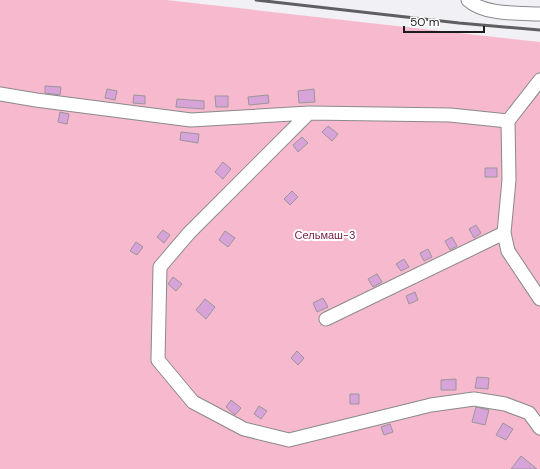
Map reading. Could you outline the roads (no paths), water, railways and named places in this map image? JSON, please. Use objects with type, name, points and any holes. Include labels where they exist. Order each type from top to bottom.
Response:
[{"type":"lane","points":[[468,0],[471,3],[488,9],[505,12],[540,14]]},
{"type":"lane","points":[[538,294],[508,250],[504,233],[509,180],[508,121],[540,80]]},
{"type":"lane","points":[[0,94],[191,120],[309,113],[450,115],[508,121]]},
{"type":"lane","points":[[309,113],[189,233],[160,267],[158,360],[192,402],[244,429],[289,440],[431,405],[474,399],[505,404],[528,413],[540,428]]},
{"type":"lane","points":[[326,319],[504,233]]},
{"type":"railway","points":[[256,0],[459,23],[540,30]]},
{"type":"park label","name":"Сельмаш-3","points":[[325,235]]}]
